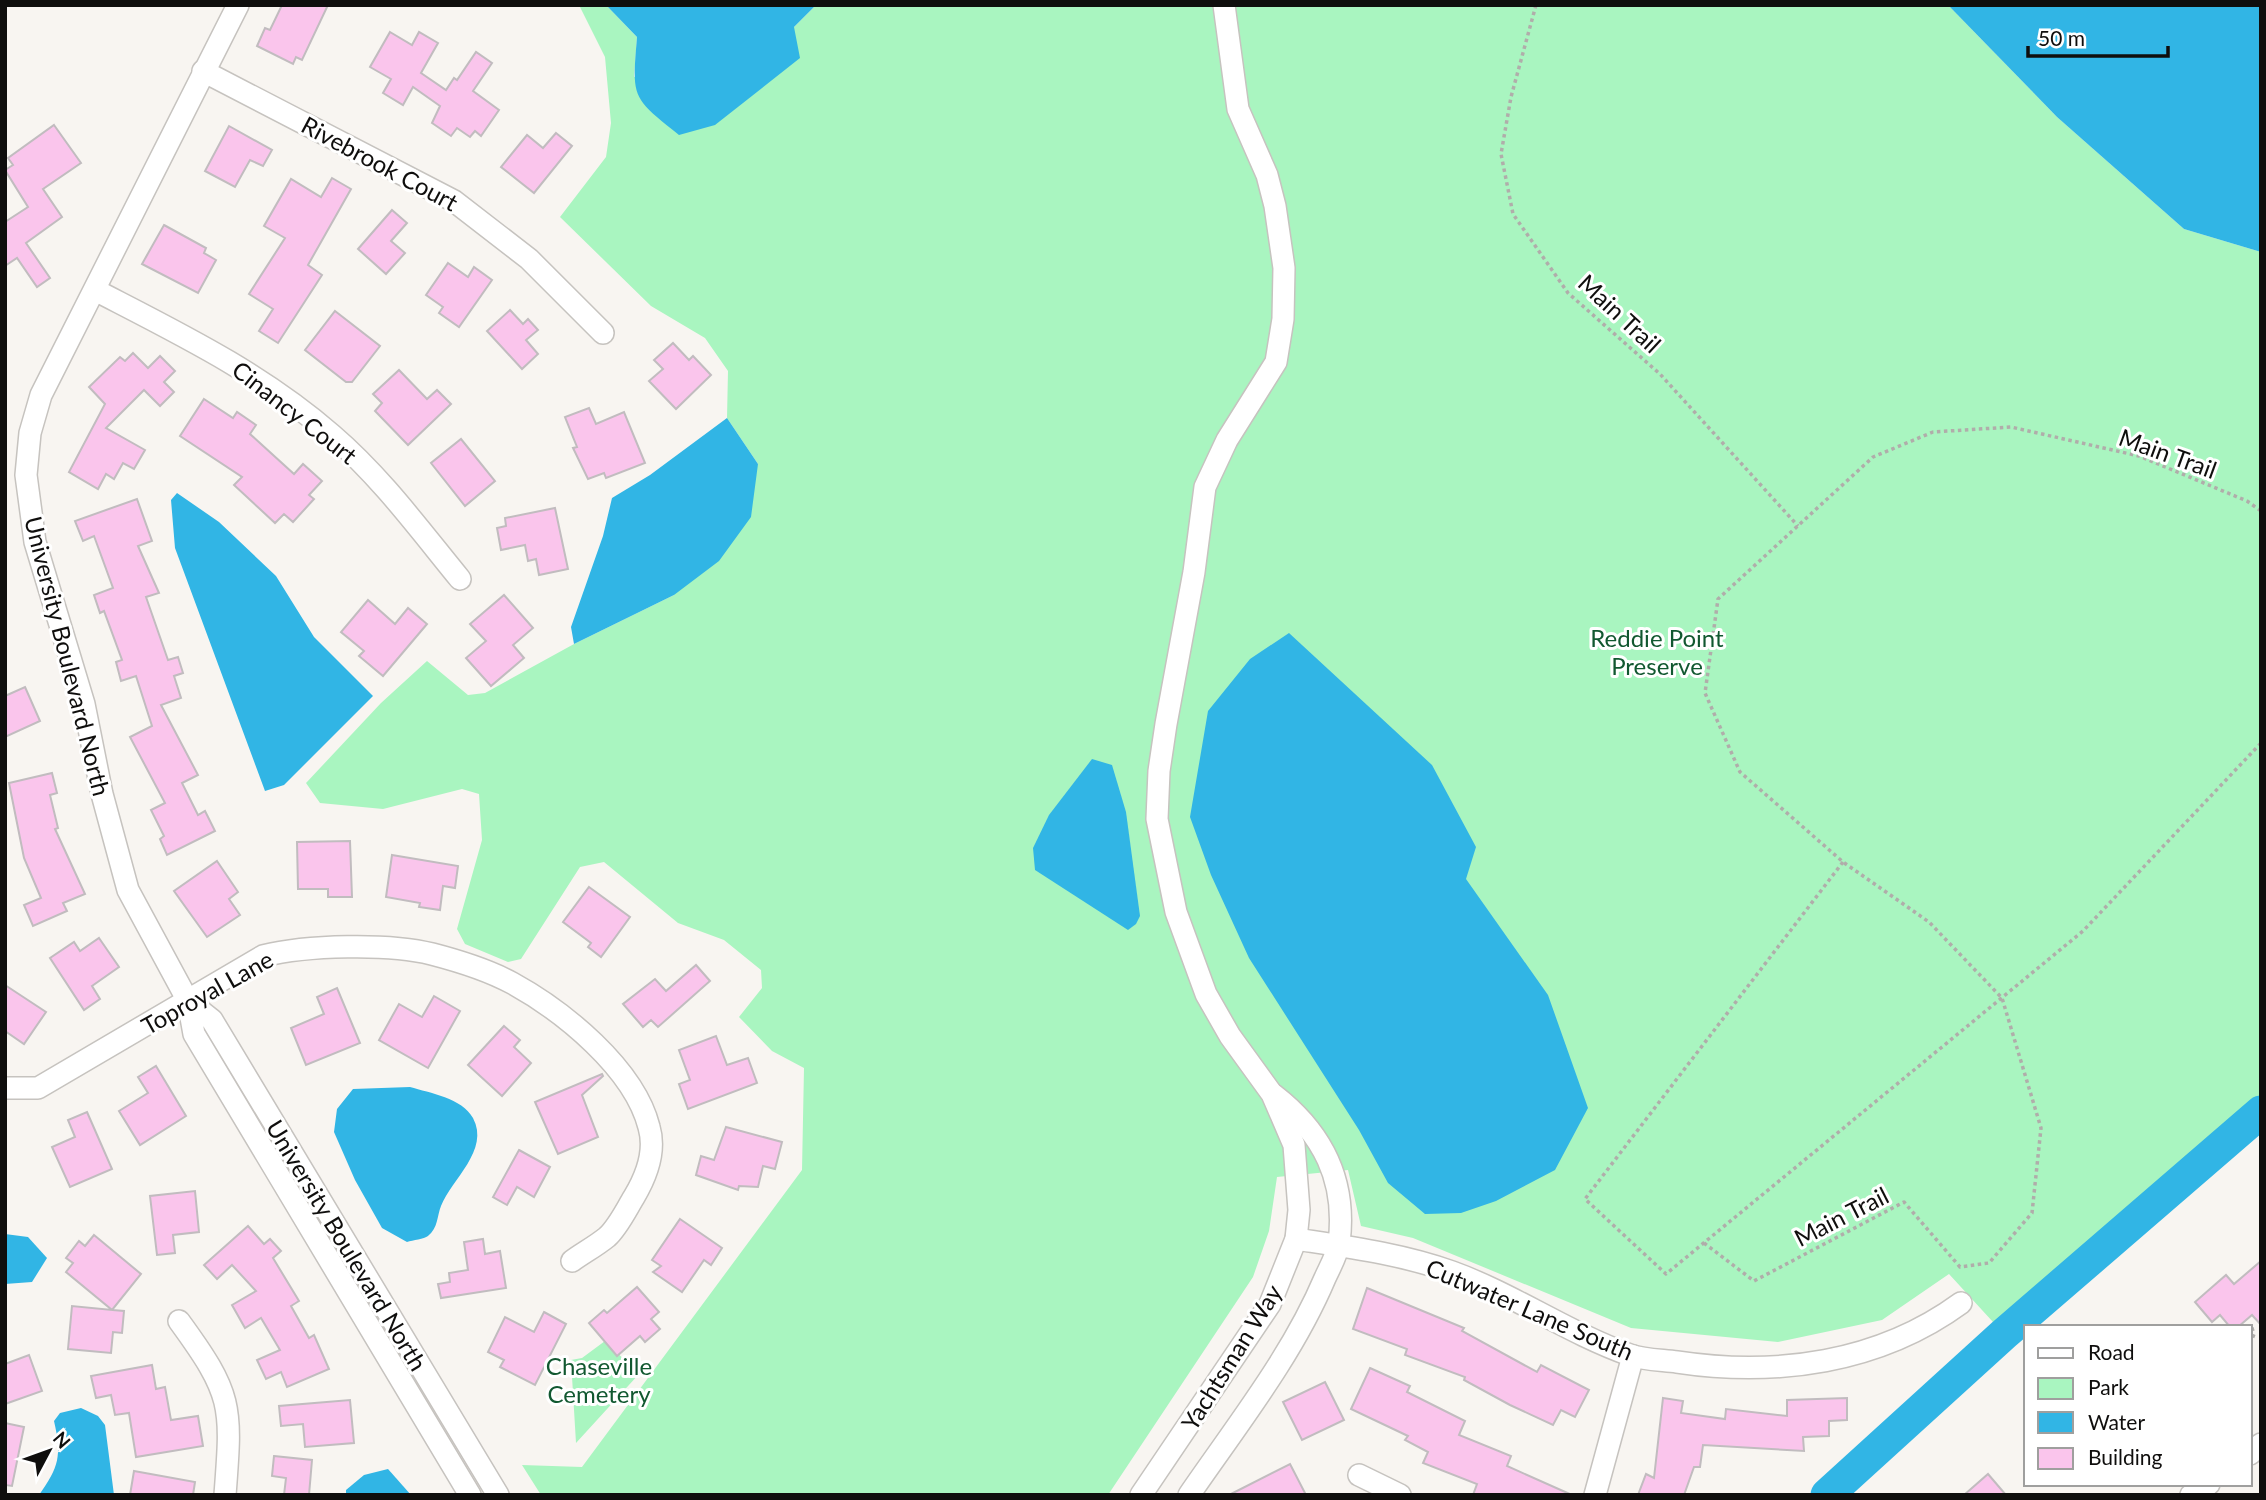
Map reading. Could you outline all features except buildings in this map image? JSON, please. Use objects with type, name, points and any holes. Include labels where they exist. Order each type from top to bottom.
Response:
[{"type":"street","name":"University Boulevard North","points":[[237,5],[41,395],[30,432],[26,475],[40,562],[84,704],[102,794],[128,890],[188,1001],[194,1034],[470,1495]]},
{"type":"street","points":[[1224,5],[1238,110],[1267,175],[1275,206],[1284,268],[1283,319],[1276,362],[1227,440],[1205,487],[1194,572],[1162,747],[1157,819],[1177,912],[1206,994],[1230,1036],[1272,1094]]},
{"type":"street","name":"Rivebrook Court","points":[[203,71],[454,201],[529,259],[603,333]]},
{"type":"street","name":"Cinancy Court","points":[[95,290],[212,350],[255,376],[332,435],[380,481],[460,579]]},
{"type":"street","name":"Toproyal Lane","points":[[5,1088],[38,1087],[263,956],[288,950],[394,949],[429,953],[464,963],[510,982],[555,1009],[619,1072],[640,1105],[650,1128],[651,1153],[639,1188],[609,1236],[572,1261]]},
{"type":"street","name":"University Boulevard North","points":[[188,1001],[212,1020],[498,1495]]},
{"type":"street","name":"Yachtsman Way","points":[[1141,1495],[1270,1304],[1296,1239],[1298,1210],[1294,1145],[1272,1094]]},
{"type":"street","name":"Yachtsman Way","points":[[1189,1495],[1311,1312],[1339,1246],[1340,1211],[1336,1178],[1322,1146],[1300,1115],[1272,1094]]},
{"type":"street","name":"Cutwater Lane South","points":[[1296,1239],[1409,1259],[1495,1289],[1559,1325],[1633,1356],[1715,1368],[1768,1368],[1832,1360],[1913,1334],[1961,1303]]},
{"type":"street","points":[[179,1321],[217,1376],[225,1394],[230,1434],[225,1495]]},
{"type":"street","points":[[1595,1495],[1633,1356]]},
{"type":"street","points":[[1359,1475],[1400,1495]]},
{"type":"path","name":"Main Trail","points":[[1536,5],[1511,97],[1501,154],[1513,214],[1568,293],[1660,374],[1798,527]]},
{"type":"path","name":"Main Trail","points":[[1704,1243],[1754,1281],[1904,1202],[1960,1267],[1989,1262],[2032,1213],[2041,1128],[2002,998],[1929,922],[1843,862],[1740,772],[1705,693],[1718,599],[1873,457],[1933,432],[2011,427],[2139,456],[2247,501],[2261,511]]},
{"type":"path","points":[[1843,862],[1586,1199],[1666,1274],[2083,932],[2261,743]]},
{"type":"green space","name":"Reddie Point Preserve","points":[[579,5],[606,5],[637,37],[634,77],[794,27],[816,5],[1948,5],[2057,117],[2184,229],[2261,252],[2261,1112],[2004,1334],[1949,1274],[1882,1320],[1778,1342],[1631,1328],[1413,1238],[1361,1226],[1348,1170],[1277,1177],[1269,1231],[1253,1277],[1108,1495],[541,1495],[522,1465],[582,1467],[802,1170],[804,1068],[772,1051],[739,1017],[762,988],[761,970],[724,940],[678,923],[604,862],[580,867],[521,959],[508,962],[465,944],[457,929],[482,840],[479,794],[462,789],[383,809],[320,803],[306,783],[381,703],[427,661],[468,695],[485,693],[574,644],[674,595],[758,464],[727,418],[728,371],[705,338],[651,306],[560,217],[606,157],[611,123],[605,57]]},
{"type":"green space","name":"Chaseville Cemetery","points":[[605,1341],[639,1374],[576,1443],[571,1360],[582,1358]]},
{"type":"water","points":[[606,5],[816,5],[794,27],[800,58],[715,125],[679,135],[651,112],[638,95],[635,85],[637,37]]},
{"type":"water","points":[[1948,5],[2261,5],[2261,252],[2184,229],[2057,117]]},
{"type":"water","points":[[727,418],[758,464],[751,517],[719,561],[674,595],[574,644],[571,627],[603,536],[612,498],[650,475]]},
{"type":"water","points":[[177,493],[219,522],[276,576],[314,637],[373,696],[284,785],[265,791],[175,548],[171,500]]},
{"type":"water","points":[[1289,633],[1432,765],[1476,847],[1466,879],[1548,995],[1588,1108],[1555,1170],[1496,1201],[1461,1213],[1425,1214],[1388,1183],[1359,1130],[1249,958],[1211,875],[1190,817],[1208,711],[1250,659]]},
{"type":"water","points":[[1092,759],[1112,765],[1126,812],[1140,916],[1136,924],[1128,930],[1035,870],[1033,848],[1049,815]]},
{"type":"water","points":[[410,1087],[445,1097],[468,1111],[477,1130],[477,1141],[467,1164],[441,1206],[434,1229],[426,1237],[407,1242],[382,1228],[355,1180],[334,1132],[337,1109],[353,1089]]},
{"type":"water","points":[[5,1234],[28,1237],[47,1258],[32,1282],[5,1284]]},
{"type":"water","points":[[81,1408],[98,1416],[105,1425],[114,1495],[39,1495],[51,1477],[57,1461],[58,1443],[54,1421],[60,1413]]},
{"type":"water","points":[[388,1469],[411,1495],[346,1495],[346,1490],[364,1475]]},
{"type":"waterway","points":[[1827,1495],[2004,1334],[2261,1112]]}]
